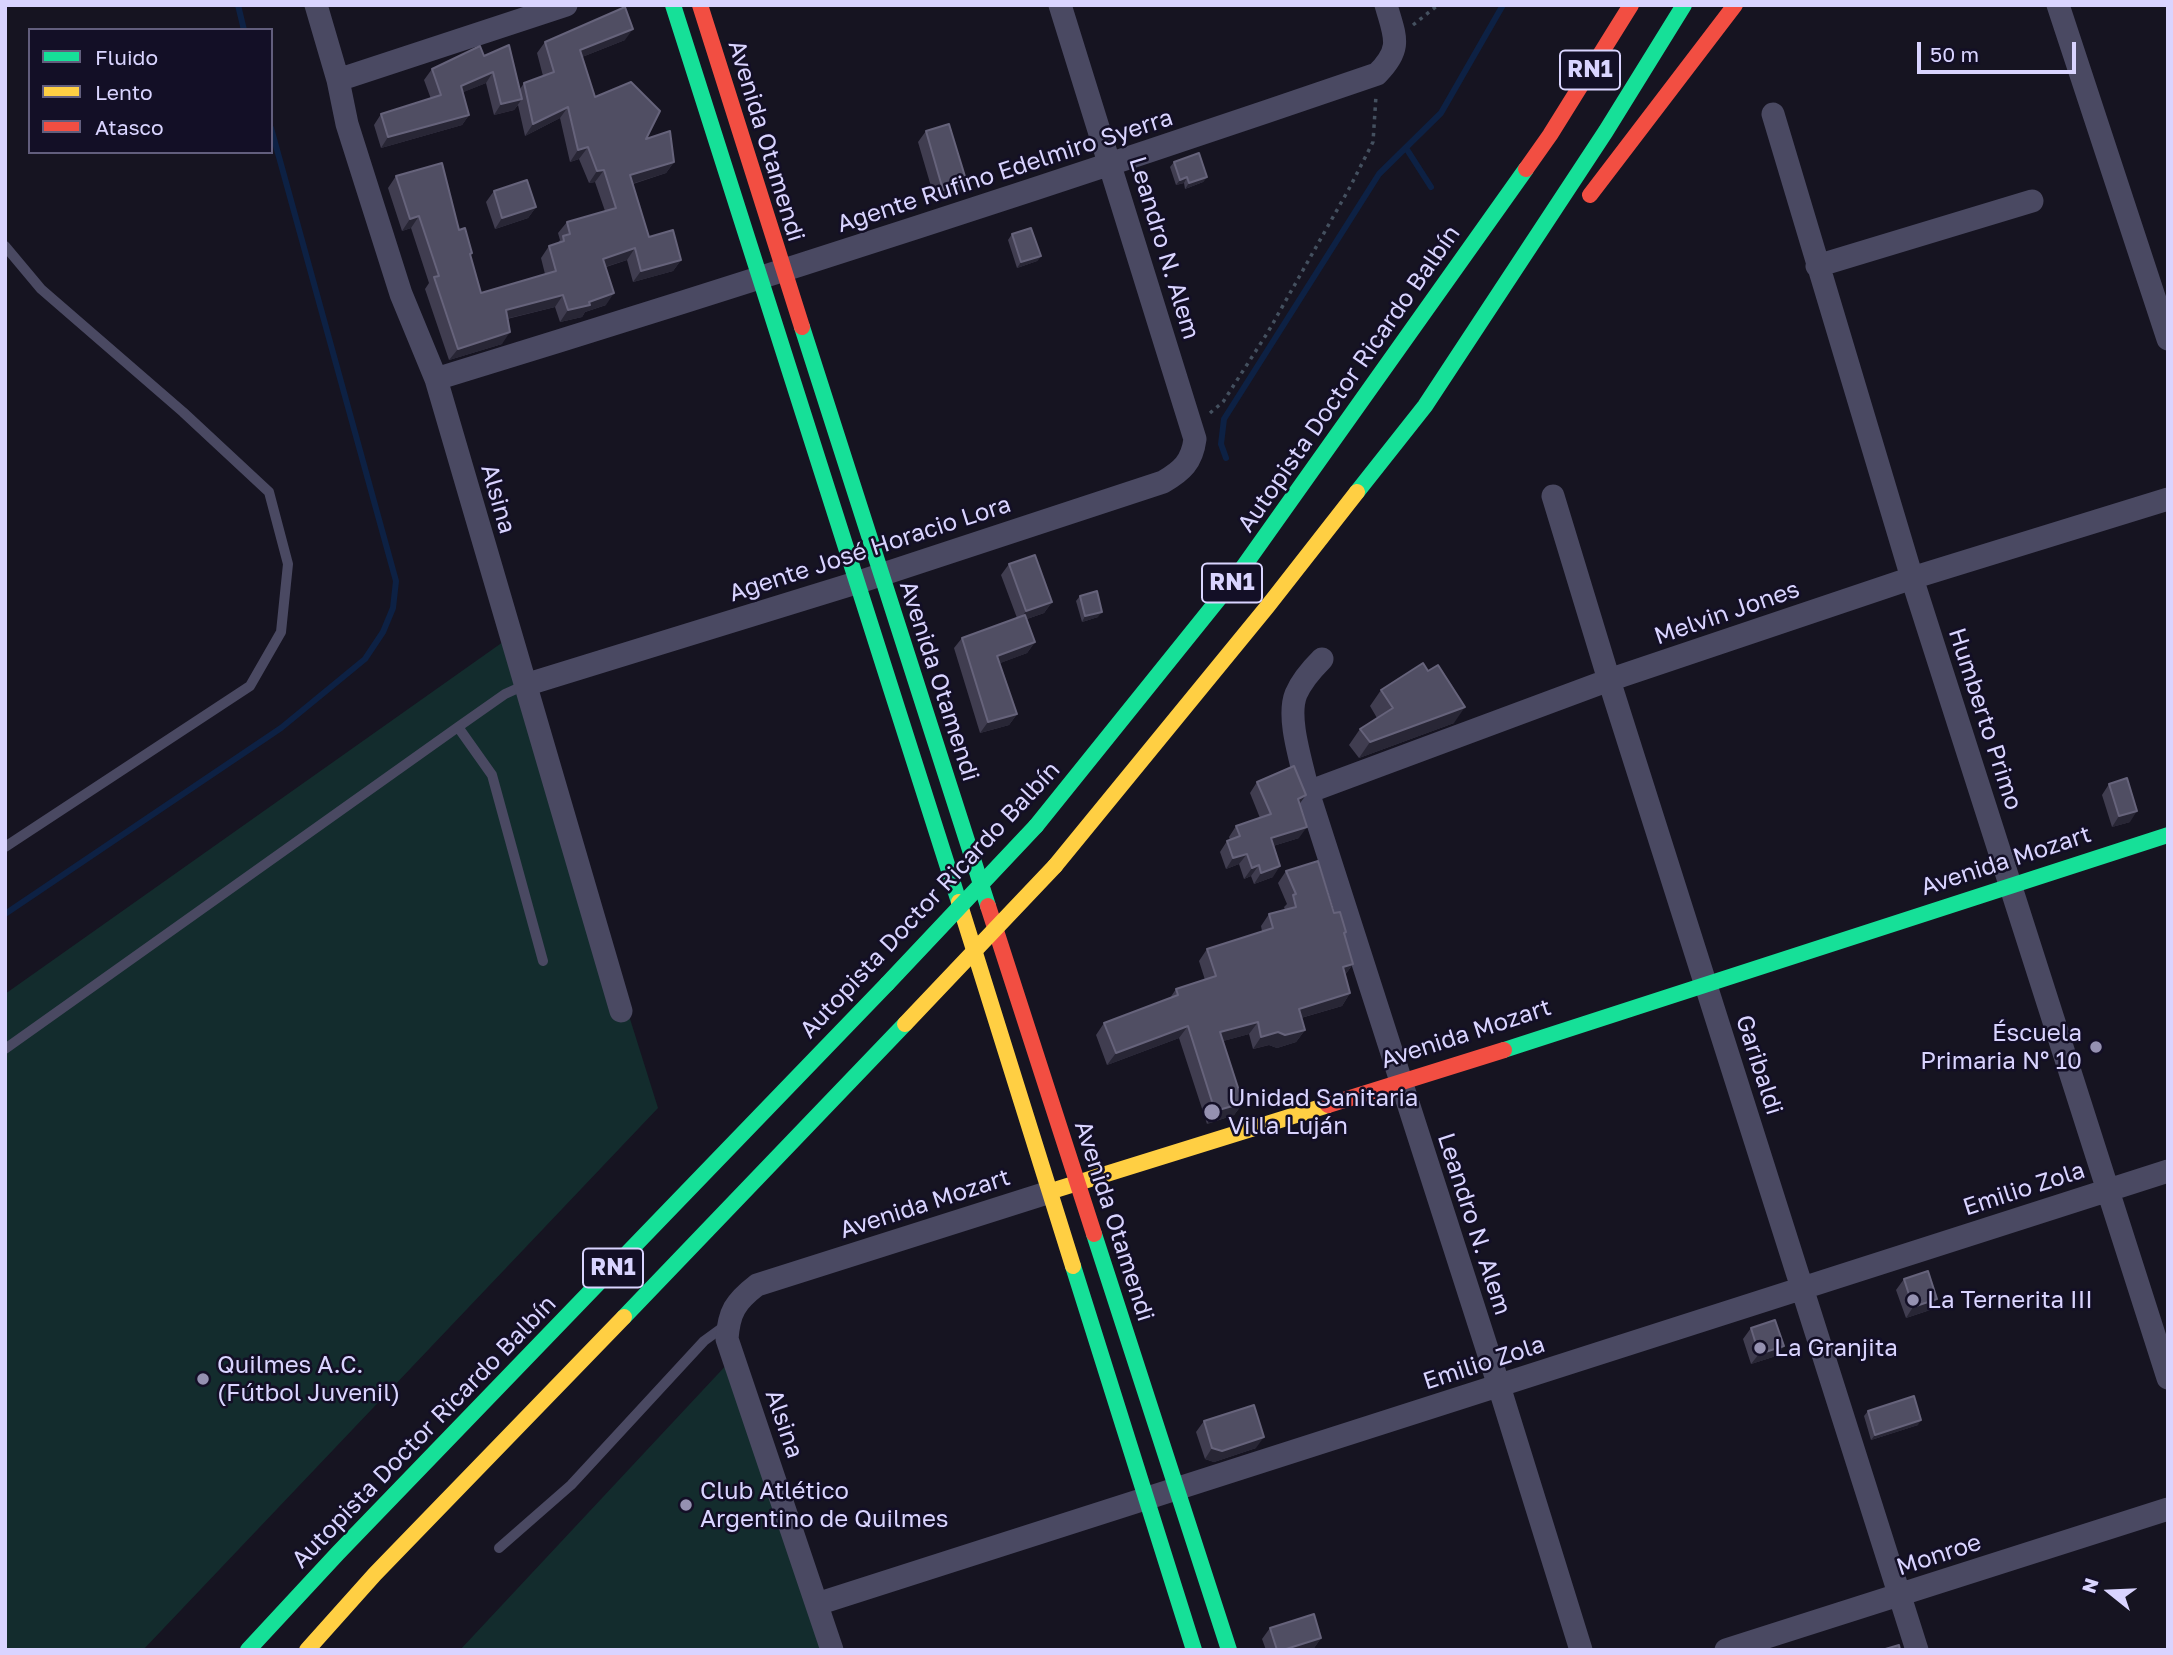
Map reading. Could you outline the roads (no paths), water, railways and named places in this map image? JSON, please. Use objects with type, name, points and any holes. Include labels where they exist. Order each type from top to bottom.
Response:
[{"type":"main road","name":"Avenida Otamendi","points":[[673,5],[772,275],[869,578],[1078,1184],[1229,1650]]},
{"type":"main road","name":"Avenida Otamendi","points":[[700,5],[772,275],[869,578],[1050,1192],[1194,1650]]},
{"type":"main road","points":[[1550,135],[1618,5]]},
{"type":"main road","name":"Autopista Doctor Ricardo Balbín","points":[[248,1650],[1036,826],[1234,580],[1550,135],[1631,5]]},
{"type":"main road","name":"RN1","points":[[307,1650],[374,1574],[592,1351],[1055,866],[1267,607],[1425,406],[1606,131],[1684,5]]},
{"type":"main road","points":[[1577,212],[1735,5]]},
{"type":"main road","points":[[1425,406],[1544,255]]},
{"type":"main road","name":"Avenida Mozart","points":[[1050,1192],[1400,1083],[2168,835]]},
{"type":"street","name":"Alsina","points":[[316,5],[338,80],[347,124],[401,294],[436,379],[621,1011]]},
{"type":"street","points":[[338,80],[566,5]]},
{"type":"street","name":"Leandro N. Alem","points":[[1060,5],[1191,426]]},
{"type":"street","name":"Agente Rufino Edelmiro Syerra","points":[[436,379],[772,275],[1111,165],[1377,74],[1390,61],[1395,40],[1387,5]]},
{"type":"street","points":[[2058,5],[2168,339]]},
{"type":"street","name":"Humberto Primo","points":[[1773,114],[1912,578],[2168,1378]]},
{"type":"street","points":[[1817,266],[2032,201]]},
{"type":"street","name":"Agente José Horacio Lora","points":[[525,685],[869,578],[1163,482],[1181,471],[1193,455],[1195,439],[1191,426]]},
{"type":"street","name":"Garibaldi","points":[[1553,496],[1917,1650]]},
{"type":"street","name":"Melvin Jones","points":[[1308,792],[1609,680],[1912,578],[2168,499]]},
{"type":"street","name":"Leandro N. Alem","points":[[1322,659],[1307,675],[1295,696],[1294,725],[1308,792],[1581,1650]]},
{"type":"street","name":"Emilio Zola","points":[[817,1604],[2168,1171]]},
{"type":"street","name":"Avenida Mozart","points":[[728,1323],[728,1317],[742,1297],[757,1285],[1050,1192]]},
{"type":"street","name":"Alsina","points":[[728,1323],[727,1339],[832,1650]]},
{"type":"street","name":"Monroe","points":[[1726,1650],[2168,1509]]},
{"type":"lane","points":[[5,246],[41,289],[183,412],[269,492],[288,564],[281,632],[250,686],[5,847]]},
{"type":"lane","points":[[5,1049],[505,694],[525,685]]},
{"type":"lane","points":[[458,727],[492,775],[543,961]]},
{"type":"lane","points":[[499,1548],[571,1485],[704,1340],[728,1323]]},
{"type":"waterway","points":[[238,5],[244,28]]},
{"type":"waterway","points":[[1226,458],[1221,444],[1224,419],[1379,174],[1441,113],[1503,5]]},
{"type":"waterway","points":[[5,914],[281,728],[365,659],[383,632],[393,608],[396,581],[273,135]]},
{"type":"waterway","points":[[1406,148],[1431,187]]},
{"type":"place","name":"Éscuela Primaria N° 10","points":[[2096,1047]]},
{"type":"place","name":"Unidad Sanitaria Villa Luján","points":[[1212,1112]]},
{"type":"place","name":"La Ternerita III","points":[[1913,1300]]},
{"type":"place","name":"La Granjita","points":[[1760,1348]]},
{"type":"place","name":"Quilmes A.C. (Fútbol Juvenil)","points":[[203,1379]]},
{"type":"place","name":"Club Atlético Argentino de Quilmes","points":[[686,1505]]}]
